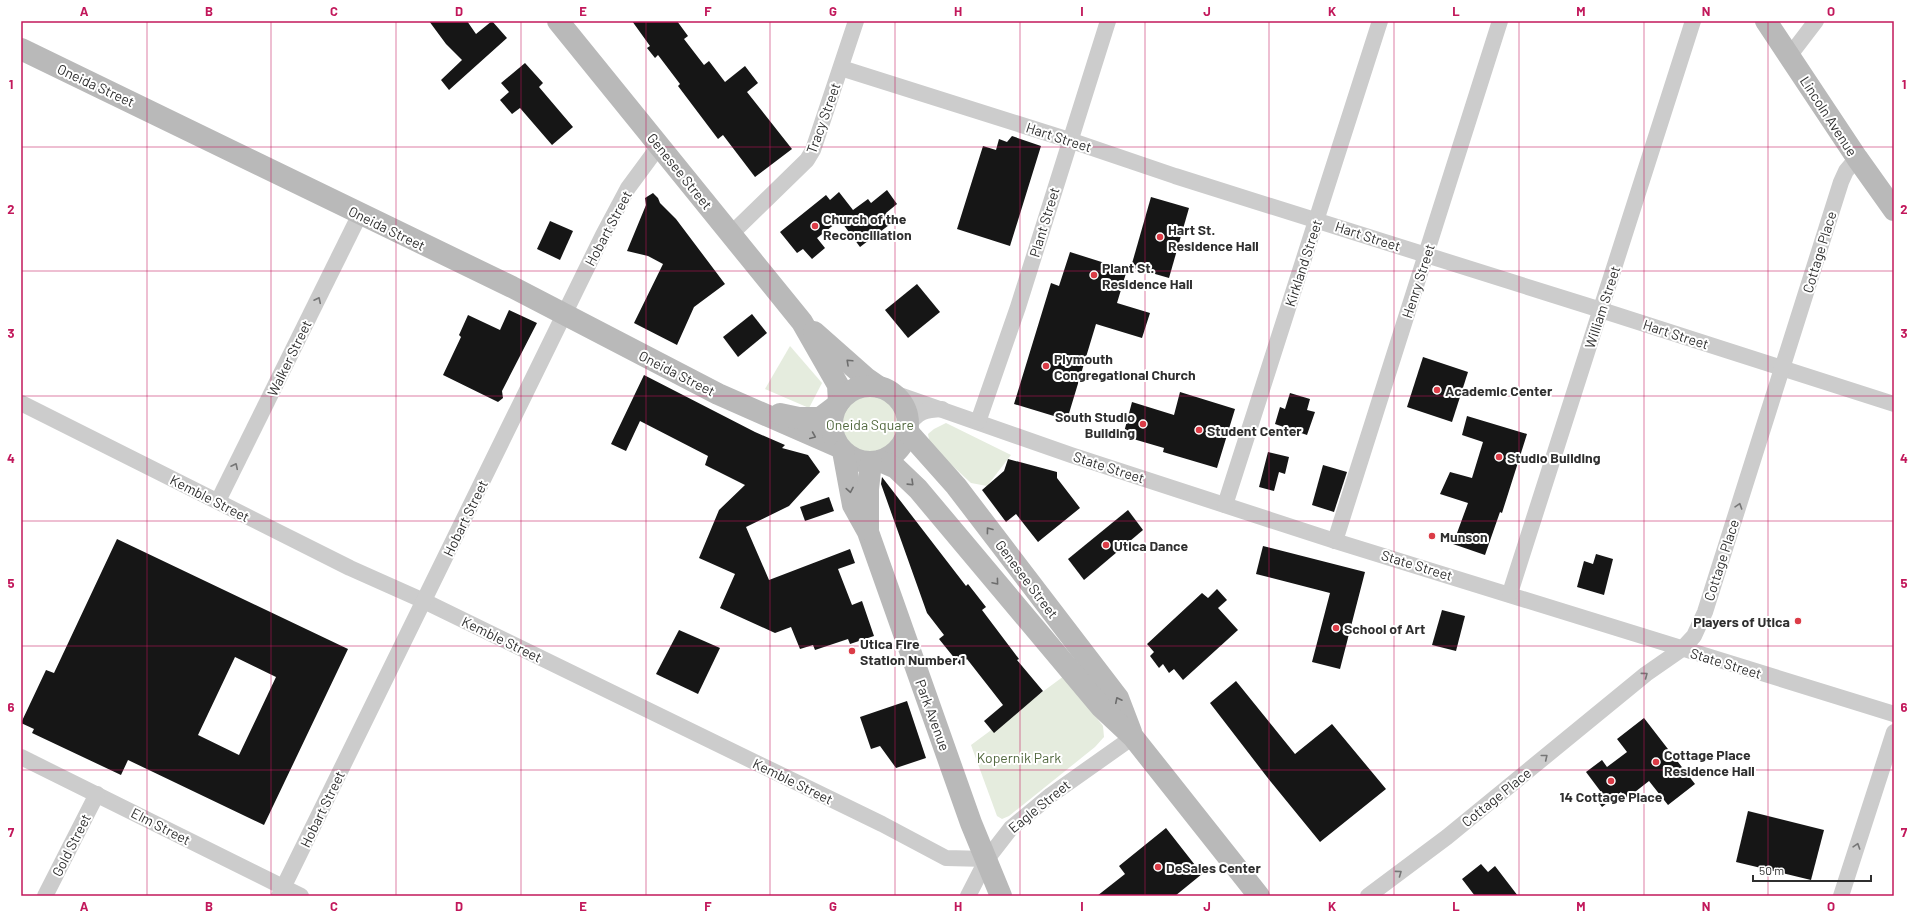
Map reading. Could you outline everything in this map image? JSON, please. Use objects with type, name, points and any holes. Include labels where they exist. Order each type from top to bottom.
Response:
[{"type":"street","name":"Genesee Street","points":[[558,21],[802,322],[838,385],[838,404]]},
{"type":"street","name":"Tracy Street","points":[[731,234],[807,160],[813,150],[856,21]]},
{"type":"street","name":"Plant Street","points":[[978,422],[1018,306],[1069,140],[1108,21]]},
{"type":"street","name":"Kirkland Street","points":[[1225,505],[1380,21]]},
{"type":"street","name":"Henry Street","points":[[1336,541],[1500,21]]},
{"type":"street","name":"William Street","points":[[1510,594],[1693,21]]},
{"type":"street","name":"Lincoln Avenue","points":[[1766,21],[1857,158],[1894,210]]},
{"type":"street","points":[[1790,56],[1816,21]]},
{"type":"street","name":"Oneida Street","points":[[21,49],[565,315],[718,394],[841,449]]},
{"type":"street","name":"Hart Street","points":[[841,68],[1069,140],[1175,176],[1894,404]]},
{"type":"street","name":"Hobart Street","points":[[281,892],[603,235],[628,188],[659,146]]},
{"type":"street","name":"Cottage Place","points":[[1368,896],[1447,838],[1646,674],[1682,649],[1694,636],[1705,612],[1783,369],[1840,182],[1846,171],[1857,158]]},
{"type":"street","name":"Walker Street","points":[[218,501],[360,214]]},
{"type":"street","name":"Genesee Street","points":[[802,322],[866,378],[885,390]]},
{"type":"street","points":[[868,386],[885,390],[900,401],[906,413],[908,429],[898,450],[890,457],[875,462],[861,461],[841,449],[832,427],[832,416],[838,404],[847,394],[856,388],[868,386]]},
{"type":"street","name":"State Street","points":[[885,390],[1071,455],[1336,541],[1894,714]]},
{"type":"street","name":"Kemble Street","points":[[21,403],[350,568],[424,601],[875,821],[946,858],[987,859]]},
{"type":"street","name":"Oneida Street","points":[[752,409],[799,418],[820,418],[838,404]]},
{"type":"street","name":"State Street","points":[[908,429],[916,415],[928,410],[943,409]]},
{"type":"street","name":"Genesee Street","points":[[908,429],[956,486],[1118,698],[1133,737]]},
{"type":"street","name":"Park Avenue","points":[[841,449],[853,505],[868,532],[971,823],[1001,896]]},
{"type":"street","name":"Genesee Street","points":[[875,462],[896,468],[918,489],[1101,707],[1133,737],[1259,896]]},
{"type":"street","name":"Park Avenue","points":[[868,532],[868,489],[875,462]]},
{"type":"street","points":[[1841,896],[1894,732]]},
{"type":"street","name":"Eagle Street","points":[[968,896],[987,859],[1011,828],[1051,795],[1133,737]]},
{"type":"street","name":"Elm Street","points":[[21,757],[97,794],[281,892],[301,896]]},
{"type":"street","name":"Gold Street","points":[[45,896],[97,794]]},
{"type":"green space","points":[[790,346],[822,383],[809,408],[765,389]]},
{"type":"green space","name":"Oneida Square","points":[[868,386],[900,401],[906,413],[908,426],[904,441],[898,450],[890,457],[861,461],[851,458],[834,437],[832,427],[833,416],[847,394],[856,388]]},
{"type":"green space","points":[[946,423],[1011,455],[987,486],[971,483],[930,445],[928,434]]},
{"type":"green space","name":"Kopernik Park","points":[[1064,676],[1103,726],[1104,737],[1095,747],[1009,816],[1002,819],[997,816],[971,745]]},
{"type":"building","points":[[429,21],[467,21],[476,34],[492,21],[507,38],[449,90],[441,80],[462,60],[446,44]]},
{"type":"building","points":[[632,21],[677,21],[688,36],[684,39],[704,65],[709,61],[725,82],[745,66],[758,83],[747,92],[792,149],[755,177],[723,135],[718,139],[678,86],[680,84],[658,55],[655,58],[647,48],[650,46]]},
{"type":"building","points":[[525,63],[543,83],[539,87],[573,127],[552,145],[520,108],[512,114],[500,100],[509,92],[501,83]]},
{"type":"building","points":[[1012,136],[1041,146],[1010,246],[957,229],[983,146],[996,150],[999,139],[1007,142]]},
{"type":"building","points":[[887,190],[897,204],[886,213],[893,222],[860,247],[840,220],[817,238],[825,248],[812,259],[803,249],[797,253],[780,232],[826,195],[830,200],[839,192],[853,210],[868,199],[871,203]]},
{"type":"building","points":[[653,193],[658,198],[660,203],[676,219],[725,284],[694,307],[677,345],[634,323],[663,264],[648,256],[627,251],[646,205],[645,198]]},
{"type":"building","name":"Hart St. Residence Hall","points":[[1151,197],[1189,208],[1169,278],[1131,267]]},
{"type":"building","points":[[550,221],[573,231],[560,260],[537,249]]},
{"type":"building","points":[[1070,252],[1127,270],[1117,303],[1150,313],[1142,338],[1096,324],[1067,420],[1014,404],[1051,283],[1059,286]]},
{"type":"building","points":[[917,284],[940,312],[908,338],[885,310]]},
{"type":"building","points":[[509,310],[537,323],[502,391],[503,398],[498,402],[443,375],[461,337],[459,335],[468,315],[500,330]]},
{"type":"building","points":[[752,314],[767,333],[738,357],[723,337]]},
{"type":"building","name":"Academic Center","points":[[1423,357],[1468,372],[1452,422],[1407,407]]},
{"type":"building","points":[[644,375],[755,432],[785,445],[782,448],[808,455],[820,472],[789,506],[746,527],[769,580],[850,549],[855,563],[838,569],[852,605],[862,601],[874,636],[850,644],[848,639],[815,650],[813,645],[800,649],[791,627],[775,633],[720,608],[735,574],[699,558],[719,510],[745,485],[705,465],[708,456],[640,421],[626,451],[611,444]]},
{"type":"building","name":"Student Center","points":[[1180,392],[1235,409],[1217,468],[1163,452],[1164,448],[1123,436],[1132,402],[1174,415]]},
{"type":"building","points":[[1290,393],[1310,399],[1307,410],[1315,412],[1307,435],[1275,424],[1280,407],[1285,409]]},
{"type":"building","name":"Studio Building","points":[[1467,416],[1527,434],[1502,513],[1500,512],[1485,555],[1453,544],[1468,503],[1440,494],[1450,472],[1472,478],[1483,442],[1462,435]]},
{"type":"building","points":[[1268,452],[1289,457],[1285,474],[1279,472],[1274,491],[1259,487]]},
{"type":"building","points":[[1008,459],[1057,472],[1057,478],[1080,508],[1038,542],[1016,514],[1006,522],[982,490],[1004,471]]},
{"type":"building","points":[[1323,465],[1347,472],[1334,512],[1312,505]]},
{"type":"building","points":[[882,477],[966,586],[968,584],[986,607],[982,610],[1019,659],[1017,660],[1043,691],[994,733],[984,721],[1003,705],[967,659],[960,665],[939,639],[944,635],[927,613],[881,484]]},
{"type":"building","points":[[829,497],[834,511],[805,521],[800,507]]},
{"type":"building","name":"Utica Dance","points":[[1128,510],[1143,530],[1084,580],[1068,559]]},
{"type":"building","points":[[117,539],[348,649],[264,825],[128,760],[121,775],[32,733],[34,729],[21,723],[46,670],[54,673]],"holes":[[[235,657],[276,677],[239,755],[198,735]]]},
{"type":"building","name":"School of Art","points":[[1263,546],[1365,572],[1340,669],[1312,662],[1330,593],[1256,574]]},
{"type":"building","points":[[1596,554],[1613,559],[1604,595],[1577,587],[1584,561],[1593,564]]},
{"type":"building","points":[[1217,589],[1227,600],[1218,608],[1238,630],[1183,680],[1174,669],[1169,673],[1163,664],[1159,668],[1150,656],[1154,652],[1147,644],[1202,593],[1208,598]]},
{"type":"building","points":[[1442,610],[1465,616],[1456,651],[1432,645]]},
{"type":"building","points":[[679,630],[720,648],[698,694],[656,674]]},
{"type":"building","points":[[1236,681],[1295,754],[1332,724],[1386,789],[1320,842],[1267,777],[1210,703]]},
{"type":"building","points":[[907,701],[926,758],[896,768],[880,746],[871,749],[860,717]]},
{"type":"building","name":"Cottage Place Residence Hall","points":[[1644,718],[1695,784],[1668,805],[1649,781],[1626,799],[1621,792],[1602,807],[1595,797],[1601,792],[1586,772],[1602,760],[1607,767],[1627,752],[1617,739]]},
{"type":"building","points":[[1748,811],[1824,830],[1811,880],[1736,862]]},
{"type":"building","name":"DeSales Center","points":[[1166,828],[1202,874],[1175,896],[1097,896],[1125,874],[1119,866]]},
{"type":"building","points":[[1481,864],[1488,872],[1495,866],[1518,896],[1475,896],[1462,879]]},
{"type":"place","name":"Church of the Reconciliation","points":[[815,226]]},
{"type":"place","name":"Hart St. Residence Hall","points":[[1160,237]]},
{"type":"place","name":"Plant St. Residence Hall","points":[[1094,275]]},
{"type":"place","name":"Plymouth Congregational Church","points":[[1046,366]]},
{"type":"place","name":"Academic Center","points":[[1437,390]]},
{"type":"place","name":"South Studio Building","points":[[1143,424]]},
{"type":"place","name":"Student Center","points":[[1199,430]]},
{"type":"place","name":"Studio Building","points":[[1499,457]]},
{"type":"place","name":"Munson","points":[[1432,536]]},
{"type":"place","name":"Utica Dance","points":[[1106,545]]},
{"type":"place","name":"Players of Utica","points":[[1798,621]]},
{"type":"place","name":"School of Art","points":[[1336,628]]},
{"type":"place","name":"Utica Fire Station Number 1","points":[[852,651]]},
{"type":"place","name":"Cottage Place Residence Hall","points":[[1656,762]]},
{"type":"place","name":"14 Cottage Place","points":[[1611,781]]},
{"type":"place","name":"DeSales Center","points":[[1158,867]]}]
